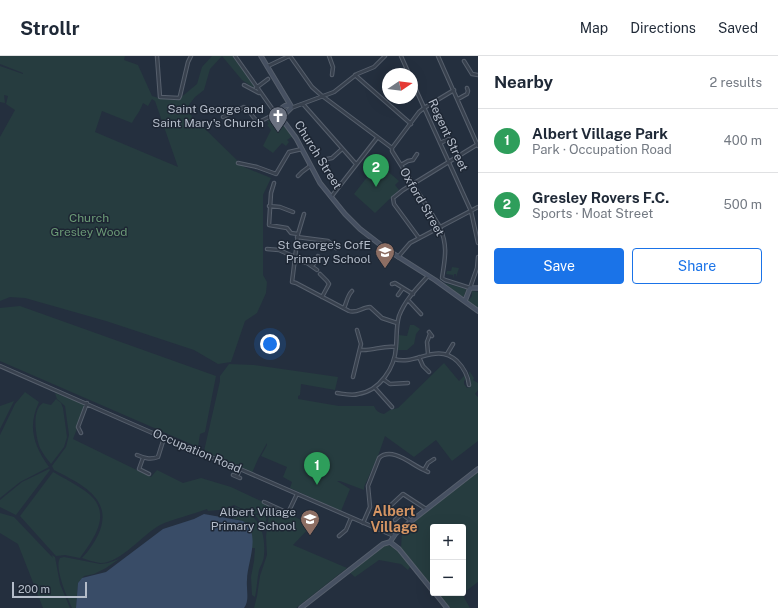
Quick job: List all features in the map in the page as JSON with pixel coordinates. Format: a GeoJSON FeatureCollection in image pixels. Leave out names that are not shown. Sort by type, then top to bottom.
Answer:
{"type":"FeatureCollection","features":[{"type":"Feature","properties":{"kind":"street"},"geometry":{"type":"LineString","coordinates":[[157,56],[160,97],[178,98],[180,96],[188,62],[191,56]]}},
{"type":"Feature","properties":{"kind":"street"},"geometry":{"type":"LineString","coordinates":[[236,56],[260,94],[278,114],[283,116],[285,115],[290,107]]}},
{"type":"Feature","properties":{"kind":"street"},"geometry":{"type":"LineString","coordinates":[[261,56],[290,107]]}},
{"type":"Feature","properties":{"kind":"street"},"geometry":{"type":"LineString","coordinates":[[268,66],[290,56]]}},
{"type":"Feature","properties":{"kind":"street","name":"Oxford Street"},"geometry":{"type":"LineString","coordinates":[[290,56],[312,87],[322,97],[392,148],[392,151],[440,227],[446,251],[442,278],[470,288]]}},
{"type":"Feature","properties":{"kind":"street"},"geometry":{"type":"LineString","coordinates":[[329,56],[333,67],[332,74]]}},
{"type":"Feature","properties":{"kind":"street"},"geometry":{"type":"LineString","coordinates":[[223,117],[244,107],[248,109],[256,121],[259,122],[278,114],[282,108],[302,104],[336,90],[360,72],[371,69],[385,56]]}},
{"type":"Feature","properties":{"kind":"street"},"geometry":{"type":"LineString","coordinates":[[400,56],[406,68]]}},
{"type":"Feature","properties":{"kind":"street"},"geometry":{"type":"LineString","coordinates":[[419,238],[392,200],[397,193],[478,145],[438,56]]}},
{"type":"Feature","properties":{"kind":"street"},"geometry":{"type":"LineString","coordinates":[[464,61],[472,74],[478,75]]}},
{"type":"Feature","properties":{"kind":"street"},"geometry":{"type":"LineString","coordinates":[[355,75],[411,124]]}},
{"type":"Feature","properties":{"kind":"street"},"geometry":{"type":"LineString","coordinates":[[256,88],[268,79]]}},
{"type":"Feature","properties":{"kind":"street"},"geometry":{"type":"LineString","coordinates":[[244,85],[260,94]]}},
{"type":"Feature","properties":{"kind":"street"},"geometry":{"type":"LineString","coordinates":[[458,99],[467,94],[467,88]]}},
{"type":"Feature","properties":{"kind":"street"},"geometry":{"type":"LineString","coordinates":[[392,148],[419,112],[454,90]]}},
{"type":"Feature","properties":{"kind":"street","name":"Regent Street"},"geometry":{"type":"LineString","coordinates":[[418,94],[471,211],[478,234],[478,243]]}},
{"type":"Feature","properties":{"kind":"street"},"geometry":{"type":"LineString","coordinates":[[302,104],[356,164]]}},
{"type":"Feature","properties":{"kind":"street","name":"Church Street"},"geometry":{"type":"LineString","coordinates":[[278,114],[296,138],[320,183],[360,230],[478,311]]}},
{"type":"Feature","properties":{"kind":"street","name":"Church Street"},"geometry":{"type":"LineString","coordinates":[[284,120],[285,115]]}},
{"type":"Feature","properties":{"kind":"street"},"geometry":{"type":"LineString","coordinates":[[331,197],[377,138]]}},
{"type":"Feature","properties":{"kind":"street"},"geometry":{"type":"LineString","coordinates":[[440,143],[449,139],[452,140],[454,146]]}},
{"type":"Feature","properties":{"kind":"street"},"geometry":{"type":"LineString","coordinates":[[238,163],[257,167],[276,174],[289,152],[302,149]]}},
{"type":"Feature","properties":{"kind":"street"},"geometry":{"type":"LineString","coordinates":[[327,159],[332,158],[342,149]]}},
{"type":"Feature","properties":{"kind":"street"},"geometry":{"type":"LineString","coordinates":[[401,165],[413,160],[417,154]]}},
{"type":"Feature","properties":{"kind":"street"},"geometry":{"type":"LineString","coordinates":[[298,176],[310,166]]}},
{"type":"Feature","properties":{"kind":"street"},"geometry":{"type":"LineString","coordinates":[[274,183],[270,193],[269,226],[287,228],[291,233],[298,234]]}},
{"type":"Feature","properties":{"kind":"street"},"geometry":{"type":"LineString","coordinates":[[269,206],[280,207],[293,212]]}},
{"type":"Feature","properties":{"kind":"street"},"geometry":{"type":"LineString","coordinates":[[398,257],[407,245],[478,207]]}},
{"type":"Feature","properties":{"kind":"street"},"geometry":{"type":"LineString","coordinates":[[304,214],[297,238],[292,282],[353,312],[370,307],[382,318],[397,323]]}},
{"type":"Feature","properties":{"kind":"street"},"geometry":{"type":"LineString","coordinates":[[474,223],[478,221]]}},
{"type":"Feature","properties":{"kind":"street"},"geometry":{"type":"LineString","coordinates":[[297,238],[328,241],[336,248]]}},
{"type":"Feature","properties":{"kind":"street"},"geometry":{"type":"LineString","coordinates":[[267,249],[279,250],[295,259],[307,263],[316,270]]}},
{"type":"Feature","properties":{"kind":"street"},"geometry":{"type":"LineString","coordinates":[[312,266],[318,256]]}},
{"type":"Feature","properties":{"kind":"street"},"geometry":{"type":"LineString","coordinates":[[465,301],[477,268],[478,257]]}},
{"type":"Feature","properties":{"kind":"street"},"geometry":{"type":"LineString","coordinates":[[320,274],[329,284],[322,297]]}},
{"type":"Feature","properties":{"kind":"street"},"geometry":{"type":"LineString","coordinates":[[337,393],[341,396],[358,395],[375,388],[383,379],[394,359],[397,323],[400,314],[408,300],[428,276]]}},
{"type":"Feature","properties":{"kind":"street"},"geometry":{"type":"LineString","coordinates":[[392,284],[395,283],[413,294]]}},
{"type":"Feature","properties":{"kind":"street"},"geometry":{"type":"LineString","coordinates":[[398,294],[403,288]]}},
{"type":"Feature","properties":{"kind":"street"},"geometry":{"type":"LineString","coordinates":[[470,288],[478,288]]}},
{"type":"Feature","properties":{"kind":"street"},"geometry":{"type":"LineString","coordinates":[[344,308],[349,294],[352,291]]}},
{"type":"Feature","properties":{"kind":"street"},"geometry":{"type":"LineString","coordinates":[[408,300],[421,314]]}},
{"type":"Feature","properties":{"kind":"street"},"geometry":{"type":"LineString","coordinates":[[353,377],[357,368],[361,344],[357,335],[357,330]]}},
{"type":"Feature","properties":{"kind":"street"},"geometry":{"type":"LineString","coordinates":[[428,354],[427,342],[430,334]]}},
{"type":"Feature","properties":{"kind":"street"},"geometry":{"type":"LineString","coordinates":[[447,354],[453,344]]}},
{"type":"Feature","properties":{"kind":"street"},"geometry":{"type":"LineString","coordinates":[[360,350],[371,350],[386,346],[396,347]]}},
{"type":"Feature","properties":{"kind":"street"},"geometry":{"type":"LineString","coordinates":[[394,359],[408,361],[428,354],[447,354],[463,367],[468,378],[469,385]]}},
{"type":"Feature","properties":{"kind":"street"},"geometry":{"type":"LineString","coordinates":[[419,357],[423,366],[429,372]]}},
{"type":"Feature","properties":{"kind":"street","name":"Occupation Road"},"geometry":{"type":"LineString","coordinates":[[0,366],[394,536]]}},
{"type":"Feature","properties":{"kind":"street"},"geometry":{"type":"LineString","coordinates":[[383,379],[390,384],[408,383]]}},
{"type":"Feature","properties":{"kind":"street"},"geometry":{"type":"LineString","coordinates":[[375,388],[385,403],[392,407]]}},
{"type":"Feature","properties":{"kind":"street"},"geometry":{"type":"LineString","coordinates":[[81,432],[78,427],[87,404]]}},
{"type":"Feature","properties":{"kind":"street"},"geometry":{"type":"LineString","coordinates":[[137,455],[143,458],[152,459],[158,457],[164,438]]}},
{"type":"Feature","properties":{"kind":"street"},"geometry":{"type":"LineString","coordinates":[[363,523],[370,507],[368,486],[379,458],[388,454],[401,457],[428,472]]}},
{"type":"Feature","properties":{"kind":"street"},"geometry":{"type":"LineString","coordinates":[[143,458],[139,469],[149,474]]}},
{"type":"Feature","properties":{"kind":"street"},"geometry":{"type":"LineString","coordinates":[[424,470],[428,463],[434,459]]}},
{"type":"Feature","properties":{"kind":"street"},"geometry":{"type":"LineString","coordinates":[[237,476],[240,469]]}},
{"type":"Feature","properties":{"kind":"street"},"geometry":{"type":"LineString","coordinates":[[301,608],[383,544],[390,542],[394,536],[426,509],[478,469]]}},
{"type":"Feature","properties":{"kind":"street"},"geometry":{"type":"LineString","coordinates":[[233,475],[240,478]]}},
{"type":"Feature","properties":{"kind":"street"},"geometry":{"type":"LineString","coordinates":[[264,502],[290,514],[296,494]]}},
{"type":"Feature","properties":{"kind":"street"},"geometry":{"type":"LineString","coordinates":[[389,507],[403,494],[426,509]]}},
{"type":"Feature","properties":{"kind":"street"},"geometry":{"type":"LineString","coordinates":[[394,520],[402,514],[411,522]]}},
{"type":"Feature","properties":{"kind":"street"},"geometry":{"type":"LineString","coordinates":[[338,536],[346,530],[351,518]]}},
{"type":"Feature","properties":{"kind":"street"},"geometry":{"type":"LineString","coordinates":[[390,542],[399,548],[430,587]]}},
{"type":"Feature","properties":{"kind":"street"},"geometry":{"type":"LineString","coordinates":[[437,596],[447,608]]}},
{"type":"Feature","properties":{"kind":"green space","name":"Church Gresley Wood"},"geometry":{"type":"Polygon","coordinates":[[[0,56],[125,56],[124,60],[138,65],[152,96],[159,98],[179,99],[197,84],[202,67],[212,56],[222,56],[210,69],[204,90],[195,97],[188,106],[188,111],[192,116],[191,123],[203,127],[244,167],[271,178],[263,195],[263,275],[267,282],[266,293],[257,313],[245,321],[231,362],[218,364],[194,350],[106,321],[25,298],[10,297],[0,301],[0,137],[15,110],[6,104],[8,96],[4,95],[5,103],[0,102],[0,66],[23,73],[0,64],[0,56]],[[152,99],[148,106],[143,103],[132,123],[102,111],[95,132],[178,167],[155,101],[152,99]]]}},
{"type":"Feature","properties":{"kind":"green space"},"geometry":{"type":"Polygon","coordinates":[[[222,56],[234,56],[257,90],[242,80],[222,56]]]}},
{"type":"Feature","properties":{"kind":"green space"},"geometry":{"type":"Polygon","coordinates":[[[277,117],[280,118],[293,136],[287,140],[289,142],[286,146],[282,143],[273,153],[263,146],[271,130],[267,125],[269,124],[267,121],[277,117]]]}},
{"type":"Feature","properties":{"kind":"green space"},"geometry":{"type":"Polygon","coordinates":[[[378,163],[399,181],[395,185],[399,190],[375,213],[354,194],[378,163]]]}},
{"type":"Feature","properties":{"kind":"green space"},"geometry":{"type":"Polygon","coordinates":[[[452,267],[459,268],[456,277],[456,274],[454,274],[453,279],[453,275],[446,274],[447,271],[451,271],[452,267]]]}},
{"type":"Feature","properties":{"kind":"green space"},"geometry":{"type":"Polygon","coordinates":[[[444,283],[466,289],[464,296],[461,296],[444,283]]]}},
{"type":"Feature","properties":{"kind":"green space"},"geometry":{"type":"Polygon","coordinates":[[[472,291],[478,292],[478,308],[468,301],[472,296],[472,291]]]}},
{"type":"Feature","properties":{"kind":"green space"},"geometry":{"type":"Polygon","coordinates":[[[20,306],[216,376],[205,432],[200,434],[198,447],[0,361],[0,308],[20,306]]]}},
{"type":"Feature","properties":{"kind":"green space"},"geometry":{"type":"Polygon","coordinates":[[[410,325],[414,325],[420,329],[416,334],[414,344],[407,350],[398,350],[399,335],[407,336],[410,325]]]}},
{"type":"Feature","properties":{"kind":"green space"},"geometry":{"type":"Polygon","coordinates":[[[444,363],[459,381],[465,375],[466,379],[464,384],[467,388],[471,387],[469,372],[474,378],[473,380],[478,383],[478,390],[475,394],[478,397],[478,441],[452,461],[436,440],[414,457],[385,436],[364,490],[337,481],[350,489],[341,511],[290,488],[292,482],[283,477],[287,467],[261,456],[267,443],[252,473],[204,451],[220,376],[229,364],[254,365],[338,377],[335,390],[301,384],[298,399],[339,406],[374,406],[378,412],[384,414],[390,410],[398,408],[444,363]]]}},
{"type":"Feature","properties":{"kind":"green space"},"geometry":{"type":"Polygon","coordinates":[[[25,392],[39,402],[33,420],[34,436],[39,452],[49,467],[20,482],[0,498],[0,435],[15,404],[25,392]]]}},
{"type":"Feature","properties":{"kind":"green space"},"geometry":{"type":"Polygon","coordinates":[[[55,393],[86,405],[73,439],[151,477],[157,470],[183,483],[201,478],[231,487],[312,525],[293,545],[347,568],[296,608],[254,608],[260,576],[267,555],[266,536],[269,514],[267,512],[253,514],[234,505],[219,510],[208,511],[207,509],[160,525],[123,554],[108,562],[93,562],[82,558],[98,535],[102,522],[102,512],[99,502],[92,494],[75,481],[54,470],[52,466],[66,447],[69,435],[65,406],[57,399],[55,393]]]}},
{"type":"Feature","properties":{"kind":"green space"},"geometry":{"type":"Polygon","coordinates":[[[56,399],[61,403],[63,408],[67,437],[64,447],[51,464],[42,452],[38,443],[36,418],[39,407],[43,403],[51,405],[56,399]]]}},
{"type":"Feature","properties":{"kind":"green space"},"geometry":{"type":"Polygon","coordinates":[[[14,401],[0,429],[0,406],[14,401]]]}},
{"type":"Feature","properties":{"kind":"green space"},"geometry":{"type":"Polygon","coordinates":[[[49,469],[50,470],[16,515],[0,507],[0,500],[22,482],[49,469]]]}},
{"type":"Feature","properties":{"kind":"green space"},"geometry":{"type":"Polygon","coordinates":[[[53,472],[75,484],[90,495],[98,507],[100,522],[93,538],[80,558],[65,555],[56,556],[20,516],[53,472]]]}},
{"type":"Feature","properties":{"kind":"green space"},"geometry":{"type":"Polygon","coordinates":[[[478,472],[478,582],[466,591],[466,524],[430,524],[430,583],[401,548],[402,531],[478,472]]]}},
{"type":"Feature","properties":{"kind":"green space"},"geometry":{"type":"Polygon","coordinates":[[[234,507],[255,518],[264,538],[264,557],[259,570],[255,597],[252,595],[251,577],[255,548],[252,548],[250,528],[245,522],[233,519],[233,516],[223,512],[223,510],[234,507]]]}},
{"type":"Feature","properties":{"kind":"green space"},"geometry":{"type":"Polygon","coordinates":[[[0,513],[14,517],[53,558],[52,555],[55,557],[60,584],[70,608],[43,608],[18,544],[0,533],[0,513]]]}},
{"type":"Feature","properties":{"kind":"green space"},"geometry":{"type":"Polygon","coordinates":[[[255,515],[267,515],[264,531],[255,515]]]}},
{"type":"Feature","properties":{"kind":"green space"},"geometry":{"type":"Polygon","coordinates":[[[386,545],[394,548],[400,553],[410,567],[408,570],[401,564],[379,560],[355,577],[349,572],[383,547],[386,545]]]}},
{"type":"Feature","properties":{"kind":"green space"},"geometry":{"type":"Polygon","coordinates":[[[64,557],[100,564],[119,559],[94,574],[84,576],[78,583],[76,608],[72,608],[60,575],[60,558],[64,557]]]}},
{"type":"Feature","properties":{"kind":"green space"},"geometry":{"type":"Polygon","coordinates":[[[440,596],[463,596],[470,608],[450,608],[440,596]]]}},
{"type":"Feature","properties":{"kind":"water"},"geometry":{"type":"Polygon","coordinates":[[[204,514],[243,521],[252,533],[253,541],[247,580],[247,602],[244,608],[76,608],[78,583],[82,578],[106,572],[163,529],[194,519],[204,514]]]}},
{"type":"Feature","properties":{"kind":"place","name":"Saint George and Saint Mary's Church"},"geometry":{"type":"Point","coordinates":[278,133]}},
{"type":"Feature","properties":{"kind":"place","name":"Gresley Rovers F.C."},"geometry":{"type":"Point","coordinates":[376,187]}},
{"type":"Feature","properties":{"kind":"place","name":"St George's CofE Primary School"},"geometry":{"type":"Point","coordinates":[385,269]}},
{"type":"Feature","properties":{"kind":"place","name":"Albert Village Park"},"geometry":{"type":"Point","coordinates":[317,485]}},
{"type":"Feature","properties":{"kind":"place","name":"Albert Village Primary School"},"geometry":{"type":"Point","coordinates":[310,536]}},
{"type":"Feature","properties":{"kind":"district","name":"Albert Village"},"geometry":{"type":"Point","coordinates":[394,520]}}]}
